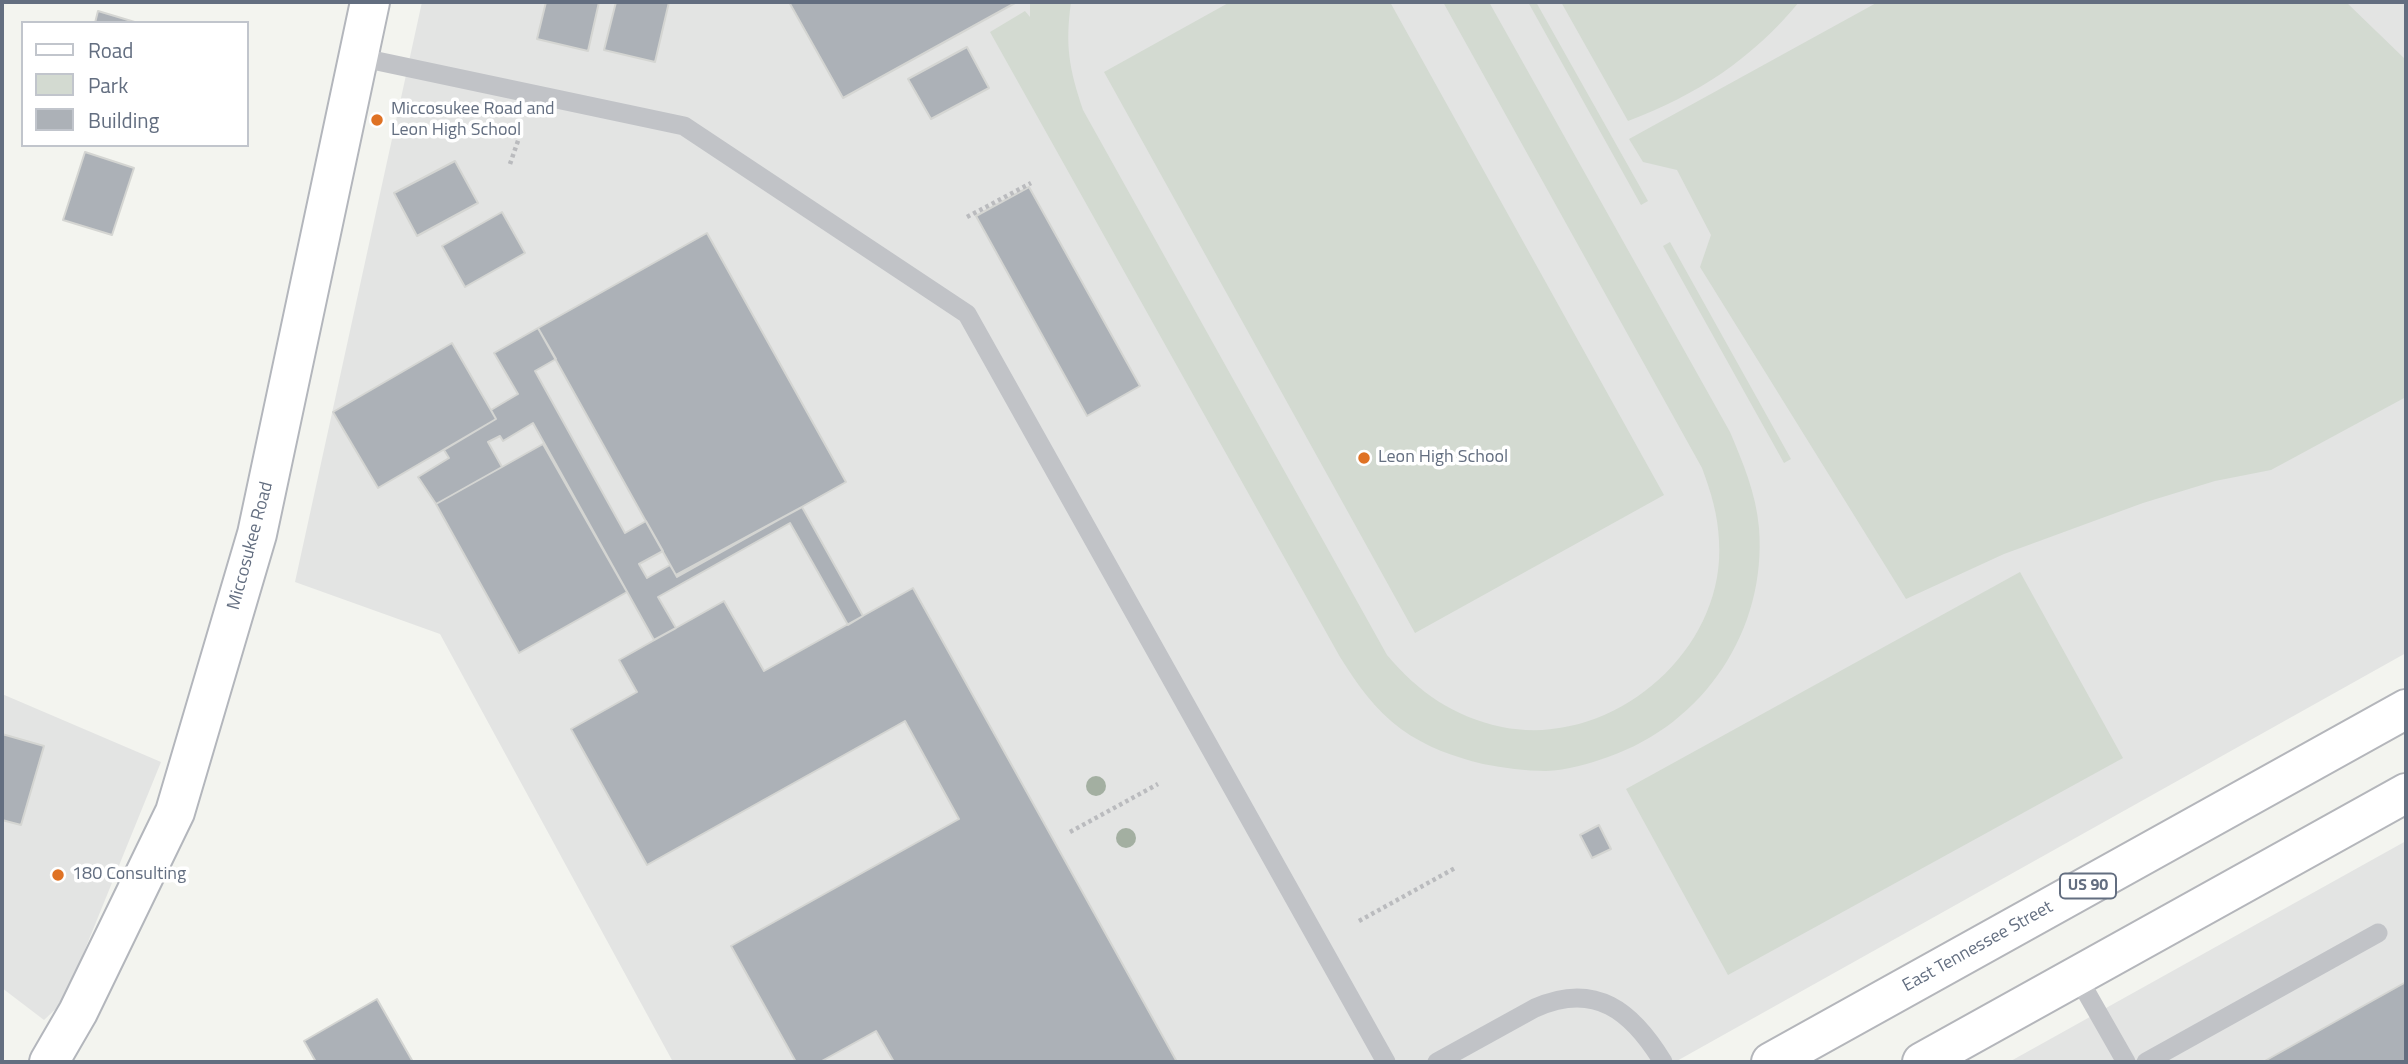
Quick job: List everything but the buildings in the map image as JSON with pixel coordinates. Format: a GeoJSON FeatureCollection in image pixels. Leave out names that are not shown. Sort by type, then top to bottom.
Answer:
{"type":"FeatureCollection","features":[{"type":"Feature","properties":{"kind":"main road","name":"Miccosukee Road"},"geometry":{"type":"LineString","coordinates":[[49,1062],[78,1012],[175,812],[257,534],[370,2]]}},
{"type":"Feature","properties":{"kind":"main road","name":"East Tennessee Street"},"geometry":{"type":"LineString","coordinates":[[1770,1062],[2406,709]]}},
{"type":"Feature","properties":{"kind":"main road"},"geometry":{"type":"LineString","coordinates":[[1922,1062],[2406,793]]}},
{"type":"Feature","properties":{"kind":"lane"},"geometry":{"type":"LineString","coordinates":[[358,57],[684,126],[967,314],[1386,1062]]}},
{"type":"Feature","properties":{"kind":"lane"},"geometry":{"type":"LineString","coordinates":[[2146,1062],[2378,933]]}},
{"type":"Feature","properties":{"kind":"lane"},"geometry":{"type":"LineString","coordinates":[[2077,976],[2126,1062]]}},
{"type":"Feature","properties":{"kind":"lane"},"geometry":{"type":"LineString","coordinates":[[1437,1062],[1535,1008],[1550,1001],[1575,997],[1602,1001],[1626,1015],[1663,1062]]}},
{"type":"Feature","properties":{"kind":"path"},"geometry":{"type":"LineString","coordinates":[[510,164],[520,135]]}},
{"type":"Feature","properties":{"kind":"path"},"geometry":{"type":"LineString","coordinates":[[967,217],[1031,183]]}},
{"type":"Feature","properties":{"kind":"path"},"geometry":{"type":"LineString","coordinates":[[1070,832],[1158,784]]}},
{"type":"Feature","properties":{"kind":"path"},"geometry":{"type":"LineString","coordinates":[[1359,921],[1457,867]]}},
{"type":"Feature","properties":{"kind":"shaded area","name":"Leon High School"},"geometry":{"type":"Polygon","coordinates":[[[422,2],[2406,2],[2406,653],[1675,1062],[673,1062],[440,634],[295,582],[422,2]]]}},
{"type":"Feature","properties":{"kind":"shaded area","name":"180 Consulting"},"geometry":{"type":"Polygon","coordinates":[[[2,694],[161,762],[64,1001],[44,1020],[2,988],[2,694]]]}},
{"type":"Feature","properties":{"kind":"shaded area"},"geometry":{"type":"Polygon","coordinates":[[[2406,841],[2406,1062],[2009,1062],[2406,841]]]}},
{"type":"Feature","properties":{"kind":"green space"},"geometry":{"type":"Polygon","coordinates":[[[1030,2],[1071,2],[1068,32],[1070,57],[1083,110],[1387,655],[1424,691],[1453,710],[1502,727],[1543,730],[1583,723],[1620,707],[1654,684],[1682,654],[1703,620],[1716,582],[1719,541],[1713,504],[1702,468],[1443,2],[1489,2],[1730,432],[1752,490],[1759,528],[1759,566],[1752,602],[1740,637],[1722,668],[1700,697],[1673,722],[1642,742],[1593,762],[1546,771],[1491,765],[1451,755],[1401,729],[1383,714],[1360,687],[1340,657],[990,32],[1025,11],[1030,17],[1030,2]]]}},
{"type":"Feature","properties":{"kind":"green space"},"geometry":{"type":"Polygon","coordinates":[[[1230,2],[1390,2],[1664,495],[1415,633],[1104,72],[1230,2]]]}},
{"type":"Feature","properties":{"kind":"green space"},"geometry":{"type":"Polygon","coordinates":[[[1528,2],[1536,2],[1648,201],[1641,205],[1528,2]]]}},
{"type":"Feature","properties":{"kind":"green space"},"geometry":{"type":"Polygon","coordinates":[[[1561,2],[1799,2],[1762,41],[1722,73],[1677,99],[1628,121],[1561,2]]]}},
{"type":"Feature","properties":{"kind":"green space"},"geometry":{"type":"Polygon","coordinates":[[[1878,2],[2346,2],[2406,60],[2406,397],[2271,470],[2215,481],[2143,503],[2004,554],[1906,599],[1700,267],[1711,235],[1677,170],[1643,162],[1629,139],[1878,2]]]}},
{"type":"Feature","properties":{"kind":"green space"},"geometry":{"type":"Polygon","coordinates":[[[1670,242],[1791,459],[1784,463],[1663,246],[1670,242]]]}},
{"type":"Feature","properties":{"kind":"green space"},"geometry":{"type":"Polygon","coordinates":[[[2020,572],[2123,758],[1728,975],[1626,789],[2020,572]]]}},
{"type":"Feature","properties":{"kind":"place","name":"Miccosukee Road and Leon High School"},"geometry":{"type":"Point","coordinates":[377,120]}},
{"type":"Feature","properties":{"kind":"place","name":"Leon High School"},"geometry":{"type":"Point","coordinates":[1364,458]}},
{"type":"Feature","properties":{"kind":"place","name":"180 Consulting"},"geometry":{"type":"Point","coordinates":[58,875]}}]}
